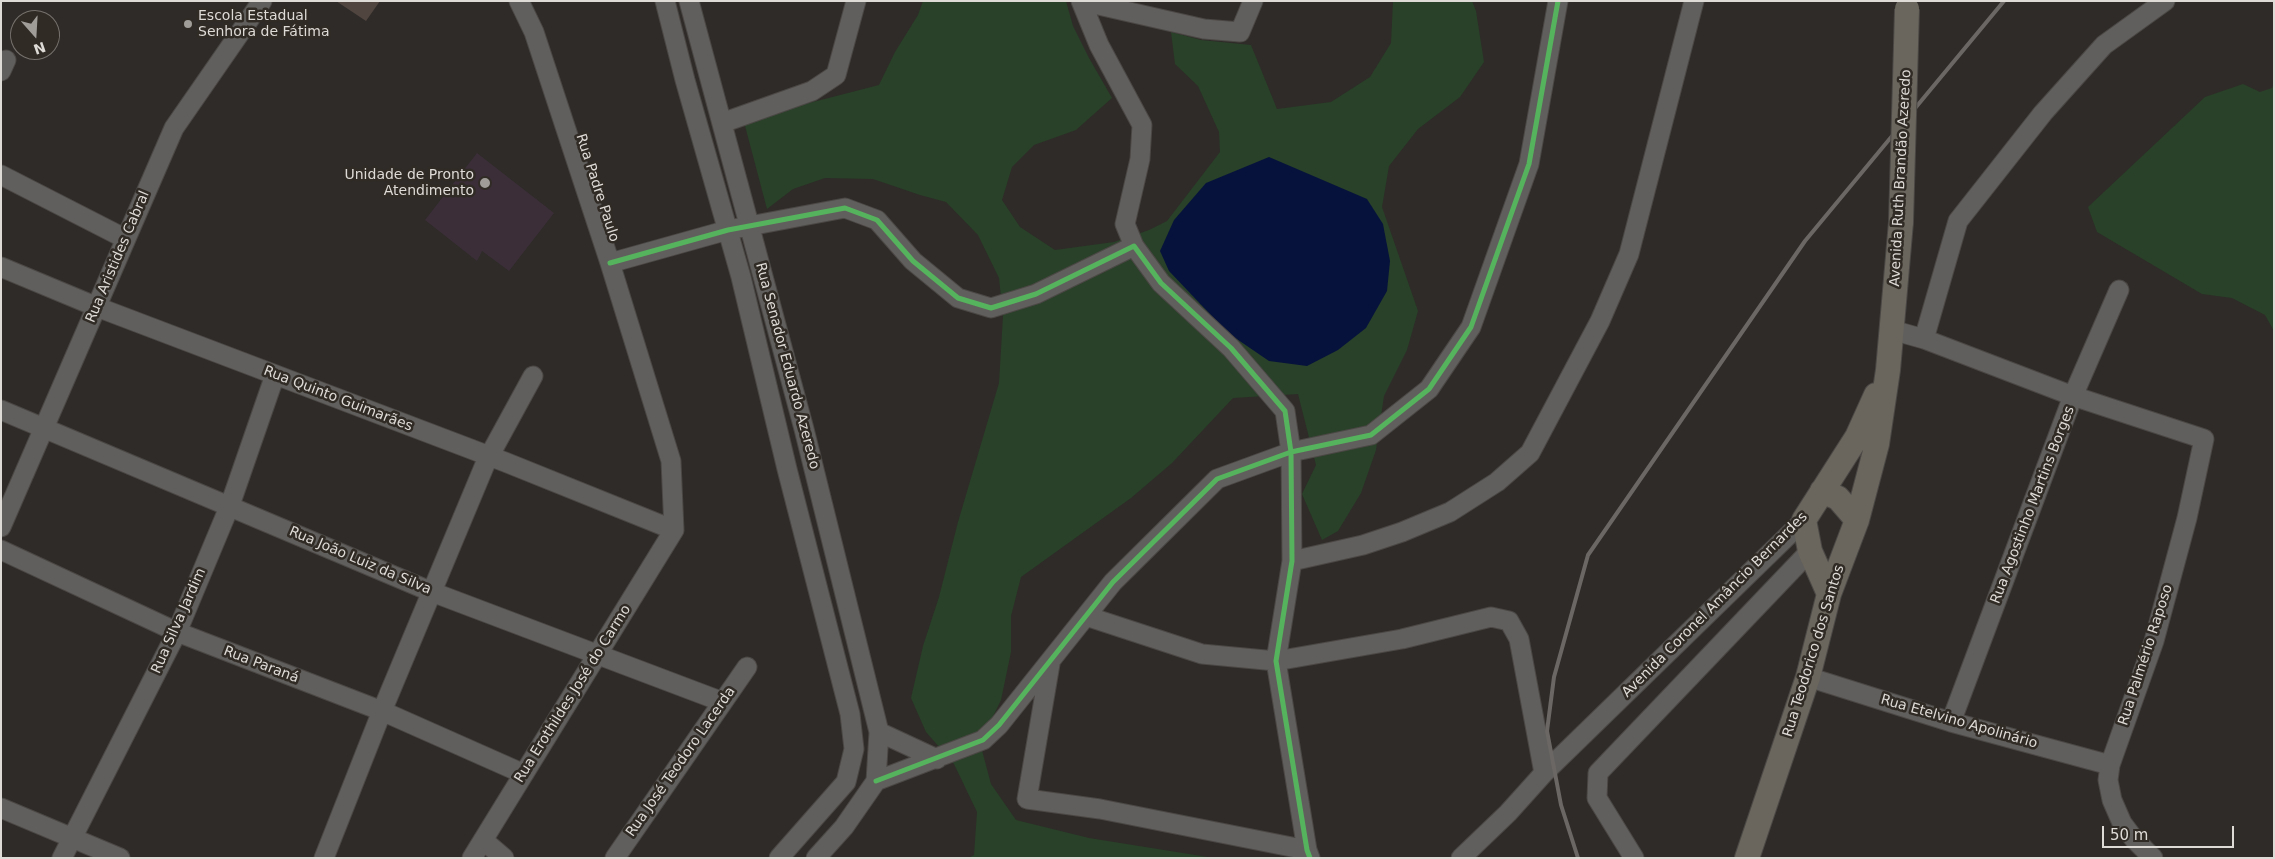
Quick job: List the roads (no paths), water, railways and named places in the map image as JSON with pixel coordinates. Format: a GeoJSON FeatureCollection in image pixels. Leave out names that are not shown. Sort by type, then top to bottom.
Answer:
{"type":"FeatureCollection","features":[{"type":"Feature","properties":{"kind":"main road","name":"Avenida Ruth Brandão Azeredo"},"geometry":{"type":"LineString","coordinates":[[1877,444],[1888,370],[1901,222],[1907,5]]}},
{"type":"Feature","properties":{"kind":"main road","name":"Avenida Coronel Amâncio Bernardes"},"geometry":{"type":"LineString","coordinates":[[1804,520],[1857,437],[1888,370]]}},
{"type":"Feature","properties":{"kind":"main road","name":"Rua Teodorico dos Santos"},"geometry":{"type":"LineString","coordinates":[[1747,858],[1808,677],[1829,594],[1857,520],[1877,444]]}},
{"type":"Feature","properties":{"kind":"main road"},"geometry":{"type":"LineString","coordinates":[[1822,491],[1838,498],[1857,520]]}},
{"type":"Feature","properties":{"kind":"main road"},"geometry":{"type":"LineString","coordinates":[[1804,520],[1810,551],[1829,594]]}},
{"type":"Feature","properties":{"kind":"street","name":"Rua Aristides Cabral"},"geometry":{"type":"LineString","coordinates":[[1,528],[174,128],[262,1]]}},
{"type":"Feature","properties":{"kind":"street","name":"Rua Padre Paulo"},"geometry":{"type":"LineString","coordinates":[[519,1],[534,32],[610,263],[671,461],[674,530]]}},
{"type":"Feature","properties":{"kind":"street","name":"Rua Senador Eduardo Azeredo"},"geometry":{"type":"LineString","coordinates":[[665,1],[728,230],[850,714],[854,749],[846,782],[779,858]]}},
{"type":"Feature","properties":{"kind":"street","name":"Rua Senador Eduardo Azeredo"},"geometry":{"type":"LineString","coordinates":[[690,1],[804,429],[879,732],[876,782]]}},
{"type":"Feature","properties":{"kind":"street"},"geometry":{"type":"LineString","coordinates":[[722,123],[812,91],[836,75],[856,1]]}},
{"type":"Feature","properties":{"kind":"street"},"geometry":{"type":"LineString","coordinates":[[1081,1],[1204,29],[1240,32],[1253,1]]}},
{"type":"Feature","properties":{"kind":"street"},"geometry":{"type":"LineString","coordinates":[[1050,661],[1027,798],[1100,809],[1309,854],[1276,661],[1292,561],[1291,452],[1285,411],[1231,348],[1161,283],[1134,246],[1126,224],[1140,159],[1142,125],[1099,45],[1081,1]]}},
{"type":"Feature","properties":{"kind":"street"},"geometry":{"type":"LineString","coordinates":[[816,858],[844,827],[876,782],[983,740],[998,725],[1113,582],[1216,480],[1291,452],[1372,436],[1429,389],[1472,327],[1528,164],[1558,1]]}},
{"type":"Feature","properties":{"kind":"street"},"geometry":{"type":"LineString","coordinates":[[1292,561],[1363,545],[1402,532],[1450,512],[1497,482],[1530,453],[1600,321],[1629,254],[1694,1]]}},
{"type":"Feature","properties":{"kind":"street"},"geometry":{"type":"LineString","coordinates":[[1924,339],[1958,220],[2042,113],[2104,46],[2165,1]]}},
{"type":"Feature","properties":{"kind":"street"},"geometry":{"type":"LineString","coordinates":[[1,175],[126,238]]}},
{"type":"Feature","properties":{"kind":"street"},"geometry":{"type":"LineString","coordinates":[[610,263],[728,230],[845,208],[877,220],[913,261],[958,298],[991,308],[1036,294],[1134,246]]}},
{"type":"Feature","properties":{"kind":"street","name":"Rua Quinto Guimarães"},"geometry":{"type":"LineString","coordinates":[[1,268],[97,307],[488,456],[674,530]]}},
{"type":"Feature","properties":{"kind":"street","name":"Rua Agostinho Martins Borges"},"geometry":{"type":"LineString","coordinates":[[1951,722],[2073,396],[2119,290]]}},
{"type":"Feature","properties":{"kind":"street"},"geometry":{"type":"LineString","coordinates":[[1892,330],[1924,339],[2073,396]]}},
{"type":"Feature","properties":{"kind":"street","name":"Rua Silva Jardim"},"geometry":{"type":"LineString","coordinates":[[62,858],[177,632],[230,505],[275,375]]}},
{"type":"Feature","properties":{"kind":"street"},"geometry":{"type":"LineString","coordinates":[[324,858],[382,711],[488,456],[533,376]]}},
{"type":"Feature","properties":{"kind":"street","name":"Rua Palmério Raposo"},"geometry":{"type":"LineString","coordinates":[[2073,396],[2204,439],[2187,518],[2154,641],[2110,765],[2108,780],[2112,800],[2122,823],[2134,839],[2153,858]]}},
{"type":"Feature","properties":{"kind":"street","name":"Rua João Luiz da Silva"},"geometry":{"type":"LineString","coordinates":[[1,410],[230,505],[432,592],[723,702]]}},
{"type":"Feature","properties":{"kind":"street","name":"Avenida Coronel Amâncio Bernardes"},"geometry":{"type":"LineString","coordinates":[[1461,858],[1508,813],[1544,773],[1804,520]]}},
{"type":"Feature","properties":{"kind":"street","name":"Rua Erothildes José do Carmo"},"geometry":{"type":"LineString","coordinates":[[472,858],[674,530]]}},
{"type":"Feature","properties":{"kind":"street","name":"Rua Paraná"},"geometry":{"type":"LineString","coordinates":[[1,550],[177,632],[382,711],[524,774]]}},
{"type":"Feature","properties":{"kind":"street"},"geometry":{"type":"LineString","coordinates":[[1634,858],[1597,798],[1598,773],[1810,551]]}},
{"type":"Feature","properties":{"kind":"street"},"geometry":{"type":"LineString","coordinates":[[1086,616],[1202,654],[1276,661],[1402,639],[1491,617],[1509,622],[1519,639],[1544,773]]}},
{"type":"Feature","properties":{"kind":"street","name":"Rua José Teodoro Lacerda"},"geometry":{"type":"LineString","coordinates":[[615,858],[747,667]]}},
{"type":"Feature","properties":{"kind":"street","name":"Rua Etelvino Apolinário"},"geometry":{"type":"LineString","coordinates":[[1808,677],[1951,722],[2110,765]]}},
{"type":"Feature","properties":{"kind":"street"},"geometry":{"type":"LineString","coordinates":[[879,732],[937,759]]}},
{"type":"Feature","properties":{"kind":"street"},"geometry":{"type":"LineString","coordinates":[[1,808],[120,858]]}},
{"type":"Feature","properties":{"kind":"street","name":"Avenida Coronel Amâncio Bernardes"},"geometry":{"type":"LineString","coordinates":[[1480,858],[1508,813]]}},
{"type":"Feature","properties":{"kind":"street"},"geometry":{"type":"LineString","coordinates":[[484,840],[504,858]]}},
{"type":"Feature","properties":{"kind":"railway"},"geometry":{"type":"LineString","coordinates":[[1578,858],[1561,805],[1547,731],[1554,677],[1588,555],[1805,241],[2004,1]]}},
{"type":"Feature","properties":{"kind":"place","name":"Escola Estadual Senhora de Fátima"},"geometry":{"type":"Point","coordinates":[188,24]}},
{"type":"Feature","properties":{"kind":"place","name":"Unidade de Pronto Atendimento"},"geometry":{"type":"Point","coordinates":[485,183]}}]}
